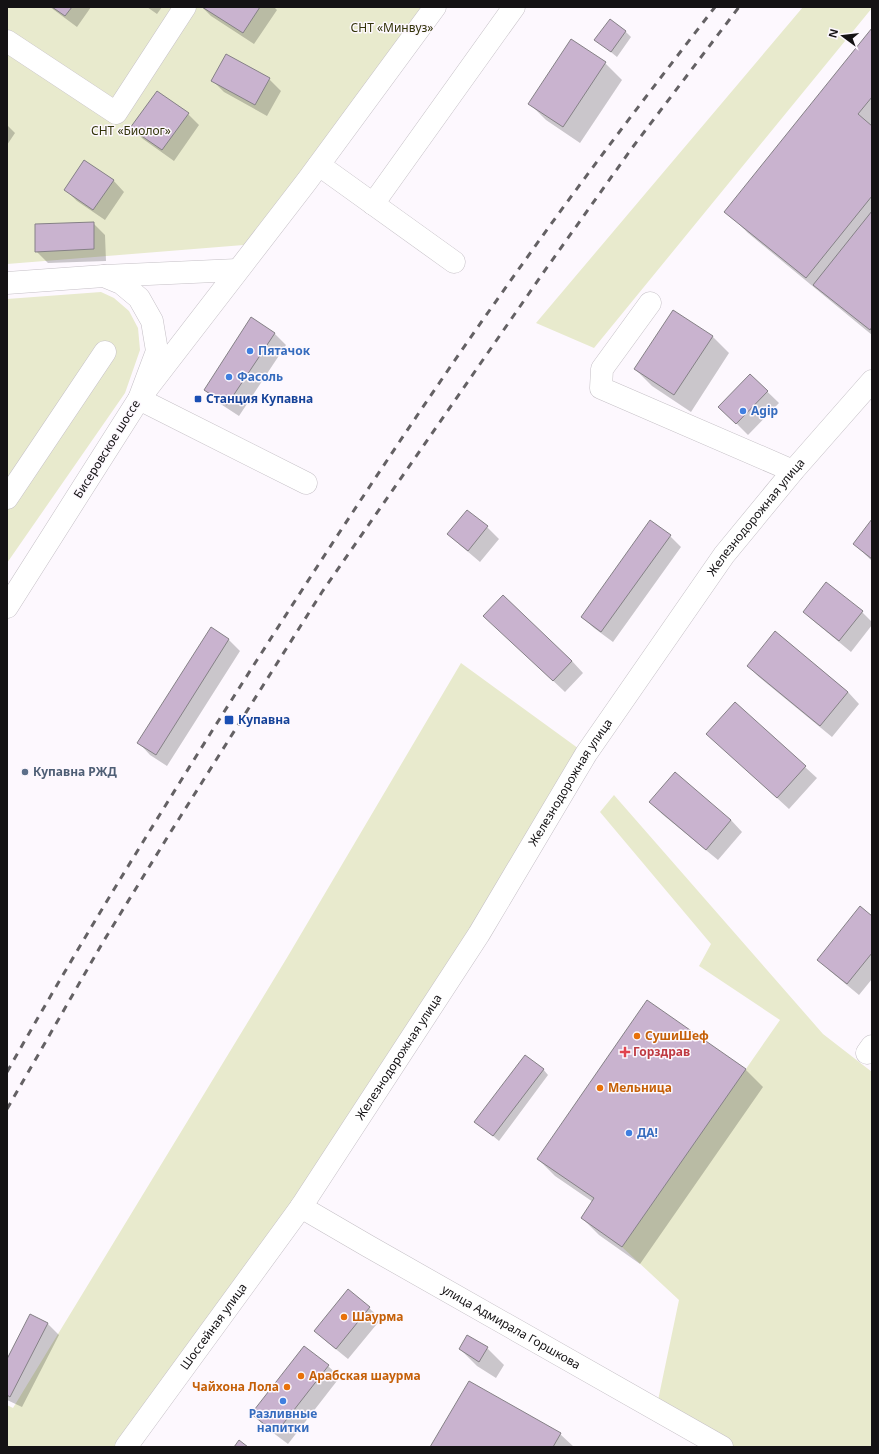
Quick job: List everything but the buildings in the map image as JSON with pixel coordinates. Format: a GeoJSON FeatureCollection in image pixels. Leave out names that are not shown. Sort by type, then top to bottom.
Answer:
{"type":"FeatureCollection","features":[{"type":"Feature","properties":{"kind":"main road"},"geometry":{"type":"LineString","coordinates":[[7,41],[116,113],[185,7]]}},
{"type":"Feature","properties":{"kind":"main road"},"geometry":{"type":"LineString","coordinates":[[306,483],[139,399],[319,165],[435,7]]}},
{"type":"Feature","properties":{"kind":"main road"},"geometry":{"type":"LineString","coordinates":[[373,204],[514,7]]}},
{"type":"Feature","properties":{"kind":"main road"},"geometry":{"type":"LineString","coordinates":[[319,165],[454,262]]}},
{"type":"Feature","properties":{"kind":"main road"},"geometry":{"type":"LineString","coordinates":[[104,276],[237,270]]}},
{"type":"Feature","properties":{"kind":"main road","name":"Бисеровское шоссе"},"geometry":{"type":"LineString","coordinates":[[7,283],[104,276],[121,283],[139,298],[152,321],[157,352],[139,399],[7,607]]}},
{"type":"Feature","properties":{"kind":"main road"},"geometry":{"type":"LineString","coordinates":[[650,303],[602,369],[601,388],[793,471]]}},
{"type":"Feature","properties":{"kind":"main road"},"geometry":{"type":"LineString","coordinates":[[7,498],[105,352]]}},
{"type":"Feature","properties":{"kind":"main road","name":"Железнодорожная улица"},"geometry":{"type":"LineString","coordinates":[[301,1207],[479,934],[586,754],[724,555],[793,471],[868,390]]}},
{"type":"Feature","properties":{"kind":"main road","name":"улица Адмирала Горшкова"},"geometry":{"type":"LineString","coordinates":[[301,1207],[690,1440],[722,1447]]}},
{"type":"Feature","properties":{"kind":"main road","name":"Шоссейная улица"},"geometry":{"type":"LineString","coordinates":[[126,1447],[301,1207]]}},
{"type":"Feature","properties":{"kind":"green space","name":"СНТ «Биолог»"},"geometry":{"type":"Polygon","coordinates":[[[7,7],[435,7],[257,244],[7,264],[7,7]]]}},
{"type":"Feature","properties":{"kind":"green space"},"geometry":{"type":"Polygon","coordinates":[[[803,7],[872,8],[594,348],[536,323],[803,7]]]}},
{"type":"Feature","properties":{"kind":"green space"},"geometry":{"type":"Polygon","coordinates":[[[101,292],[114,298],[129,311],[138,328],[140,350],[125,393],[7,563],[7,299],[101,292]]]}},
{"type":"Feature","properties":{"kind":"green space"},"geometry":{"type":"Polygon","coordinates":[[[461,663],[586,754],[479,934],[126,1447],[7,1447],[7,1405],[13,1408],[288,956],[461,663]]]}},
{"type":"Feature","properties":{"kind":"green space"},"geometry":{"type":"Polygon","coordinates":[[[614,795],[823,1034],[872,1072],[872,1447],[723,1447],[656,1410],[679,1300],[622,1247],[780,1020],[699,966],[711,944],[600,812],[614,795]]]}},
{"type":"Feature","properties":{"kind":"railway"},"geometry":{"type":"LineString","coordinates":[[7,1072],[67,968],[161,813],[257,660],[389,458],[491,308],[549,227],[619,132],[715,7]]}},
{"type":"Feature","properties":{"kind":"railway"},"geometry":{"type":"LineString","coordinates":[[7,1109],[103,942],[322,592],[548,266],[632,148],[739,7]]}},
{"type":"Feature","properties":{"kind":"place","name":"Пятачок"},"geometry":{"type":"Point","coordinates":[250,351]}},
{"type":"Feature","properties":{"kind":"place","name":"Фасоль"},"geometry":{"type":"Point","coordinates":[229,377]}},
{"type":"Feature","properties":{"kind":"place","name":"Станция Купавна"},"geometry":{"type":"Point","coordinates":[198,399]}},
{"type":"Feature","properties":{"kind":"place","name":"Agip"},"geometry":{"type":"Point","coordinates":[743,411]}},
{"type":"Feature","properties":{"kind":"place","name":"Купавна"},"geometry":{"type":"Point","coordinates":[229,720]}},
{"type":"Feature","properties":{"kind":"place","name":"Купавна РЖД"},"geometry":{"type":"Point","coordinates":[25,772]}},
{"type":"Feature","properties":{"kind":"place","name":"СушиШеф"},"geometry":{"type":"Point","coordinates":[637,1036]}},
{"type":"Feature","properties":{"kind":"place","name":"Горздрав"},"geometry":{"type":"Point","coordinates":[625,1052]}},
{"type":"Feature","properties":{"kind":"place","name":"Мельница"},"geometry":{"type":"Point","coordinates":[600,1088]}},
{"type":"Feature","properties":{"kind":"place","name":"ДА!"},"geometry":{"type":"Point","coordinates":[629,1133]}},
{"type":"Feature","properties":{"kind":"place","name":"Шаурма"},"geometry":{"type":"Point","coordinates":[344,1317]}},
{"type":"Feature","properties":{"kind":"place","name":"Арабская шаурма"},"geometry":{"type":"Point","coordinates":[301,1376]}},
{"type":"Feature","properties":{"kind":"place","name":"Чайхона Лола"},"geometry":{"type":"Point","coordinates":[287,1387]}},
{"type":"Feature","properties":{"kind":"place","name":"Разливные напитки"},"geometry":{"type":"Point","coordinates":[283,1401]}},
{"type":"Feature","properties":{"kind":"park label","name":"СНТ «Минвуз»"},"geometry":{"type":"Point","coordinates":[392,28]}}]}
